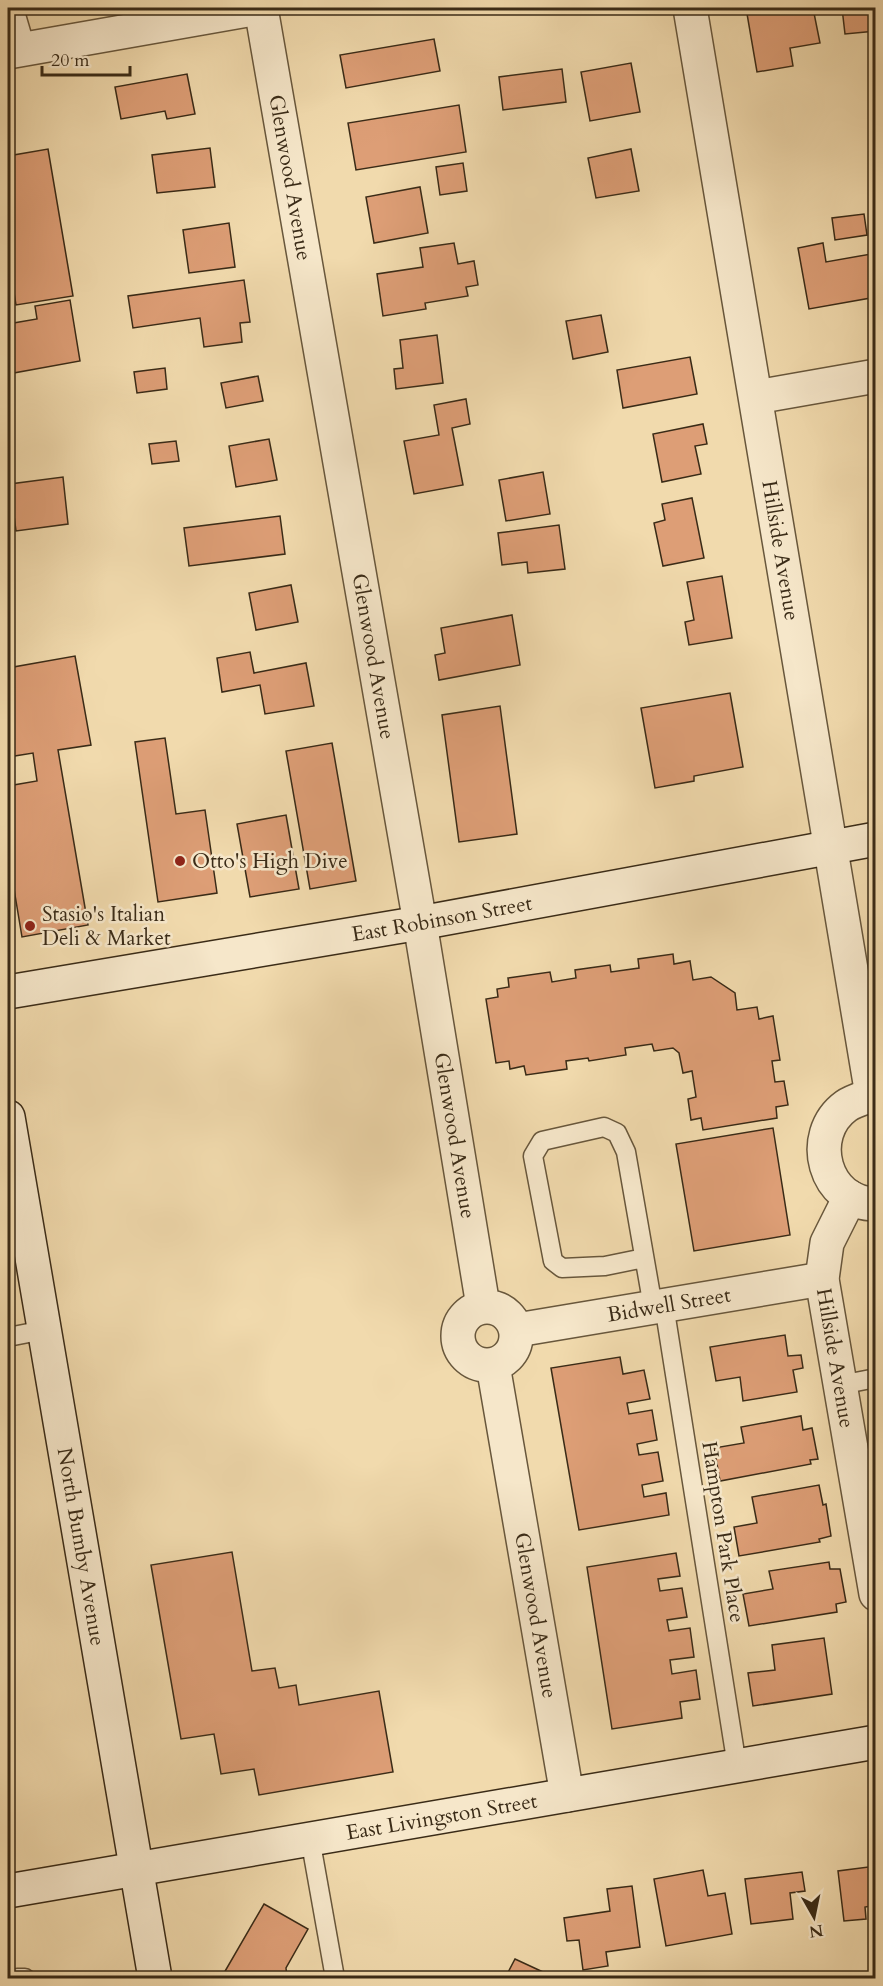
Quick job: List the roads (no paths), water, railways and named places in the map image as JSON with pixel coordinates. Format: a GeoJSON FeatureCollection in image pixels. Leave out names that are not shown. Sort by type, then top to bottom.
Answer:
{"type":"FeatureCollection","features":[{"type":"Feature","properties":{"kind":"street"},"geometry":{"type":"LineString","coordinates":[[16,50],[260,8]]}},
{"type":"Feature","properties":{"kind":"street","name":"Glenwood Avenue"},"geometry":{"type":"LineString","coordinates":[[260,8],[420,923],[483,1306]]}},
{"type":"Feature","properties":{"kind":"street","name":"Hillside Avenue"},"geometry":{"type":"LineString","coordinates":[[690,8],[874,1096]]}},
{"type":"Feature","properties":{"kind":"street"},"geometry":{"type":"LineString","coordinates":[[756,397],[876,376]]}},
{"type":"Feature","properties":{"kind":"street","name":"East Robinson Street"},"geometry":{"type":"LineString","coordinates":[[8,992],[420,923],[876,839]]}},
{"type":"Feature","properties":{"kind":"street"},"geometry":{"type":"LineString","coordinates":[[863,1201],[836,1187],[827,1171],[824,1140],[831,1121],[846,1105],[874,1096]]}},
{"type":"Feature","properties":{"kind":"street","name":"North Bumby Avenue"},"geometry":{"type":"LineString","coordinates":[[8,1117],[155,1978]]}},
{"type":"Feature","properties":{"kind":"street","name":"Hillside Avenue"},"geometry":{"type":"LineString","coordinates":[[863,1201],[827,1243],[822,1280],[876,1594]]}},
{"type":"Feature","properties":{"kind":"street","name":"Bidwell Street"},"geometry":{"type":"LineString","coordinates":[[517,1330],[822,1280]]}},
{"type":"Feature","properties":{"kind":"street"},"geometry":{"type":"LineString","coordinates":[[483,1306],[498,1307],[510,1316],[517,1330],[516,1344],[508,1358],[493,1365],[477,1364],[464,1355],[457,1340],[459,1323],[468,1312],[483,1306]]}},
{"type":"Feature","properties":{"kind":"street","name":"Glenwood Avenue"},"geometry":{"type":"LineString","coordinates":[[493,1365],[567,1795]]}},
{"type":"Feature","properties":{"kind":"street","name":"East Livingston Street"},"geometry":{"type":"LineString","coordinates":[[8,1891],[876,1742]]}},
{"type":"Feature","properties":{"kind":"lane"},"geometry":{"type":"LineString","coordinates":[[14,8],[16,50]]}},
{"type":"Feature","properties":{"kind":"lane","name":"Hampton Park Place"},"geometry":{"type":"LineString","coordinates":[[644,1258],[605,1266],[562,1268],[553,1261],[533,1156],[542,1141],[604,1127],[617,1133],[626,1152],[644,1258],[658,1306],[737,1766]]}},
{"type":"Feature","properties":{"kind":"lane"},"geometry":{"type":"LineString","coordinates":[[8,1337],[44,1330]]}},
{"type":"Feature","properties":{"kind":"lane"},"geometry":{"type":"LineString","coordinates":[[840,1385],[876,1378]]}},
{"type":"Feature","properties":{"kind":"lane"},"geometry":{"type":"LineString","coordinates":[[310,1838],[335,1978]]}},
{"type":"Feature","properties":{"kind":"lane"},"geometry":{"type":"LineString","coordinates":[[17,1978],[25,1978]]}},
{"type":"Feature","properties":{"kind":"place","name":"Otto's High Dive"},"geometry":{"type":"Point","coordinates":[180,861]}},
{"type":"Feature","properties":{"kind":"place","name":"Stasio's Italian Deli & Market"},"geometry":{"type":"Point","coordinates":[30,926]}}]}
